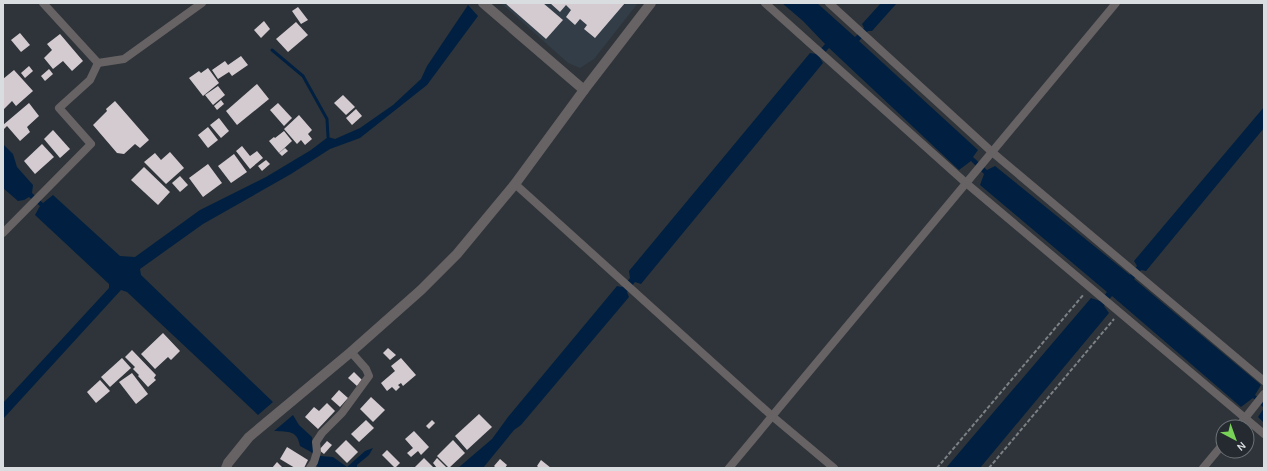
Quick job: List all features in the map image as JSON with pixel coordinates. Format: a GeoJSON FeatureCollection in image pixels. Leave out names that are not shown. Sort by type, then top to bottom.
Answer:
{"type":"FeatureCollection","features":[{"type":"Feature","properties":{"kind":"street"},"geometry":{"type":"LineString","coordinates":[[43,3],[98,63]]}},
{"type":"Feature","properties":{"kind":"street"},"geometry":{"type":"LineString","coordinates":[[98,63],[124,59],[202,3]]}},
{"type":"Feature","properties":{"kind":"street"},"geometry":{"type":"LineString","coordinates":[[484,3],[584,90]]}},
{"type":"Feature","properties":{"kind":"street"},"geometry":{"type":"LineString","coordinates":[[226,468],[228,463],[248,437],[351,352],[421,290],[457,254],[515,184],[584,90],[651,3]]}},
{"type":"Feature","properties":{"kind":"street"},"geometry":{"type":"LineString","coordinates":[[765,3],[966,183],[1264,434]]}},
{"type":"Feature","properties":{"kind":"street"},"geometry":{"type":"LineString","coordinates":[[829,3],[992,152],[1264,381]]}},
{"type":"Feature","properties":{"kind":"street"},"geometry":{"type":"LineString","coordinates":[[729,468],[1116,3]]}},
{"type":"Feature","properties":{"kind":"street"},"geometry":{"type":"LineString","coordinates":[[3,233],[91,144],[58,108],[90,80],[98,63]]}},
{"type":"Feature","properties":{"kind":"street"},"geometry":{"type":"LineString","coordinates":[[515,184],[772,416],[834,468]]}},
{"type":"Feature","properties":{"kind":"street"},"geometry":{"type":"LineString","coordinates":[[310,468],[316,455],[316,442],[322,433],[342,413],[369,376],[366,369],[351,352]]}},
{"type":"Feature","properties":{"kind":"street"},"geometry":{"type":"LineString","coordinates":[[1245,418],[1263,395]]}},
{"type":"Feature","properties":{"kind":"street"},"geometry":{"type":"LineString","coordinates":[[1203,468],[1215,454]]}},
{"type":"Feature","properties":{"kind":"path"},"geometry":{"type":"LineString","coordinates":[[937,468],[1090,287]]}},
{"type":"Feature","properties":{"kind":"path"},"geometry":{"type":"LineString","coordinates":[[989,468],[1120,312]]}},
{"type":"Feature","properties":{"kind":"shaded area"},"geometry":{"type":"Polygon","coordinates":[[[501,3],[638,3],[594,59],[580,68],[568,63],[501,3]]]}},
{"type":"Feature","properties":{"kind":"water"},"geometry":{"type":"Polygon","coordinates":[[[782,3],[817,3],[855,37],[864,28],[862,24],[881,3],[897,3],[872,31],[868,31],[859,41],[978,150],[973,157],[987,170],[995,166],[1130,275],[1137,266],[1134,261],[1264,107],[1264,128],[1146,271],[1141,270],[1134,279],[1261,385],[1255,395],[1264,402],[1264,408],[1253,398],[1241,407],[1112,296],[1104,306],[1109,313],[980,468],[946,468],[1091,298],[1100,301],[1107,292],[980,185],[984,174],[971,161],[959,170],[829,48],[820,58],[823,63],[641,284],[635,282],[627,292],[629,297],[521,425],[514,430],[483,468],[458,468],[492,439],[508,417],[617,286],[622,287],[630,278],[629,271],[810,53],[816,54],[825,44],[803,21],[782,3]]]}},
{"type":"Feature","properties":{"kind":"water"},"geometry":{"type":"Polygon","coordinates":[[[468,5],[478,16],[427,85],[360,138],[330,149],[291,174],[203,224],[140,269],[141,275],[273,402],[258,415],[127,292],[121,290],[3,419],[3,403],[109,288],[109,284],[35,215],[40,206],[29,197],[18,201],[3,188],[3,144],[13,154],[17,167],[33,185],[32,193],[43,203],[53,195],[120,256],[135,257],[200,210],[266,177],[311,150],[328,137],[335,139],[360,128],[393,105],[421,79],[427,66],[468,5]]]}},
{"type":"Feature","properties":{"kind":"water"},"geometry":{"type":"Polygon","coordinates":[[[1264,408],[1264,423],[1258,417],[1264,408]]]}},
{"type":"Feature","properties":{"kind":"water"},"geometry":{"type":"Polygon","coordinates":[[[293,415],[299,425],[312,437],[314,450],[320,456],[333,457],[347,467],[365,451],[373,448],[369,455],[357,465],[357,468],[322,468],[316,466],[317,460],[311,452],[300,446],[297,437],[294,434],[274,431],[293,415]]]}},
{"type":"Feature","properties":{"kind":"building"},"geometry":{"type":"Polygon","coordinates":[[[505,3],[543,3],[563,20],[546,39],[505,3]]]}},
{"type":"Feature","properties":{"kind":"building"},"geometry":{"type":"Polygon","coordinates":[[[550,3],[625,3],[595,38],[584,29],[587,25],[580,19],[575,25],[566,17],[571,10],[566,5],[560,12],[550,3]]]}},
{"type":"Feature","properties":{"kind":"building"},"geometry":{"type":"Polygon","coordinates":[[[298,7],[308,20],[301,24],[292,11],[298,7]]]}},
{"type":"Feature","properties":{"kind":"building"},"geometry":{"type":"Polygon","coordinates":[[[264,21],[270,29],[261,38],[254,30],[264,21]]]}},
{"type":"Feature","properties":{"kind":"building"},"geometry":{"type":"Polygon","coordinates":[[[296,22],[308,35],[288,52],[276,39],[296,22]]]}},
{"type":"Feature","properties":{"kind":"building"},"geometry":{"type":"Polygon","coordinates":[[[20,33],[30,45],[21,52],[11,40],[20,33]]]}},
{"type":"Feature","properties":{"kind":"building"},"geometry":{"type":"Polygon","coordinates":[[[60,34],[83,61],[72,71],[63,61],[53,69],[44,58],[52,50],[47,44],[60,34]]]}},
{"type":"Feature","properties":{"kind":"building"},"geometry":{"type":"Polygon","coordinates":[[[241,56],[248,65],[232,76],[229,72],[218,79],[212,70],[225,61],[228,65],[241,56]]]}},
{"type":"Feature","properties":{"kind":"building"},"geometry":{"type":"Polygon","coordinates":[[[29,66],[33,71],[25,78],[21,73],[29,66]]]}},
{"type":"Feature","properties":{"kind":"building"},"geometry":{"type":"Polygon","coordinates":[[[208,68],[219,83],[203,96],[189,78],[199,71],[201,73],[208,68]]]}},
{"type":"Feature","properties":{"kind":"building"},"geometry":{"type":"Polygon","coordinates":[[[49,69],[53,74],[45,81],[41,76],[49,69]]]}},
{"type":"Feature","properties":{"kind":"building"},"geometry":{"type":"Polygon","coordinates":[[[14,70],[33,91],[16,106],[12,101],[3,110],[3,79],[14,70]]]}},
{"type":"Feature","properties":{"kind":"building"},"geometry":{"type":"Polygon","coordinates":[[[257,84],[269,99],[237,125],[226,111],[257,84]]]}},
{"type":"Feature","properties":{"kind":"building"},"geometry":{"type":"Polygon","coordinates":[[[218,86],[225,95],[213,105],[205,95],[218,86]]]}},
{"type":"Feature","properties":{"kind":"building"},"geometry":{"type":"Polygon","coordinates":[[[343,95],[355,107],[346,115],[334,103],[343,95]]]}},
{"type":"Feature","properties":{"kind":"building"},"geometry":{"type":"Polygon","coordinates":[[[221,100],[224,104],[217,110],[214,106],[221,100]]]}},
{"type":"Feature","properties":{"kind":"building"},"geometry":{"type":"Polygon","coordinates":[[[115,101],[149,140],[140,148],[135,144],[124,154],[117,153],[93,125],[107,111],[106,109],[115,101]]]}},
{"type":"Feature","properties":{"kind":"building"},"geometry":{"type":"Polygon","coordinates":[[[29,103],[39,116],[27,127],[30,132],[20,141],[7,126],[3,130],[3,125],[29,103]]]}},
{"type":"Feature","properties":{"kind":"building"},"geometry":{"type":"Polygon","coordinates":[[[278,103],[292,118],[284,126],[270,110],[278,103]]]}},
{"type":"Feature","properties":{"kind":"building"},"geometry":{"type":"Polygon","coordinates":[[[356,109],[362,116],[352,125],[346,118],[356,109]]]}},
{"type":"Feature","properties":{"kind":"building"},"geometry":{"type":"Polygon","coordinates":[[[299,115],[312,130],[308,134],[312,139],[305,145],[301,140],[297,144],[284,129],[299,115]]]}},
{"type":"Feature","properties":{"kind":"building"},"geometry":{"type":"Polygon","coordinates":[[[219,118],[229,131],[221,138],[210,125],[219,118]]]}},
{"type":"Feature","properties":{"kind":"building"},"geometry":{"type":"Polygon","coordinates":[[[208,127],[218,140],[208,148],[198,135],[208,127]]]}},
{"type":"Feature","properties":{"kind":"building"},"geometry":{"type":"Polygon","coordinates":[[[53,130],[70,149],[60,158],[44,139],[53,130]]]}},
{"type":"Feature","properties":{"kind":"building"},"geometry":{"type":"Polygon","coordinates":[[[284,131],[292,141],[279,153],[269,141],[284,131]]]}},
{"type":"Feature","properties":{"kind":"building"},"geometry":{"type":"Polygon","coordinates":[[[42,144],[54,157],[35,174],[24,161],[42,144]]]}},
{"type":"Feature","properties":{"kind":"building"},"geometry":{"type":"Polygon","coordinates":[[[242,146],[250,156],[257,151],[263,158],[250,169],[236,151],[242,146]]]}},
{"type":"Feature","properties":{"kind":"building"},"geometry":{"type":"Polygon","coordinates":[[[285,148],[288,151],[282,156],[279,153],[285,148]]]}},
{"type":"Feature","properties":{"kind":"building"},"geometry":{"type":"Polygon","coordinates":[[[170,152],[184,168],[166,184],[144,162],[155,153],[161,160],[170,152]]]}},
{"type":"Feature","properties":{"kind":"building"},"geometry":{"type":"Polygon","coordinates":[[[234,154],[247,172],[231,183],[218,166],[234,154]]]}},
{"type":"Feature","properties":{"kind":"building"},"geometry":{"type":"Polygon","coordinates":[[[266,160],[270,164],[262,171],[258,166],[266,160]]]}},
{"type":"Feature","properties":{"kind":"building"},"geometry":{"type":"Polygon","coordinates":[[[208,164],[222,183],[203,197],[189,178],[208,164]]]}},
{"type":"Feature","properties":{"kind":"building"},"geometry":{"type":"Polygon","coordinates":[[[144,167],[170,192],[158,205],[131,180],[144,167]]]}},
{"type":"Feature","properties":{"kind":"building"},"geometry":{"type":"Polygon","coordinates":[[[180,176],[188,185],[180,192],[172,183],[180,176]]]}},
{"type":"Feature","properties":{"kind":"building"},"geometry":{"type":"Polygon","coordinates":[[[163,333],[180,351],[171,360],[168,357],[155,369],[141,354],[163,333]]]}},
{"type":"Feature","properties":{"kind":"building"},"geometry":{"type":"Polygon","coordinates":[[[388,348],[396,355],[390,360],[383,353],[388,348]]]}},
{"type":"Feature","properties":{"kind":"building"},"geometry":{"type":"Polygon","coordinates":[[[132,350],[156,375],[154,378],[156,380],[148,387],[133,369],[135,367],[125,357],[132,350]]]}},
{"type":"Feature","properties":{"kind":"building"},"geometry":{"type":"Polygon","coordinates":[[[122,358],[131,368],[110,387],[101,377],[122,358]]]}},
{"type":"Feature","properties":{"kind":"building"},"geometry":{"type":"Polygon","coordinates":[[[401,358],[416,375],[403,386],[401,383],[398,385],[400,387],[396,391],[392,387],[387,391],[381,383],[395,371],[391,366],[401,358]]]}},
{"type":"Feature","properties":{"kind":"building"},"geometry":{"type":"Polygon","coordinates":[[[354,372],[362,380],[357,386],[348,378],[354,372]]]}},
{"type":"Feature","properties":{"kind":"building"},"geometry":{"type":"Polygon","coordinates":[[[132,373],[148,394],[136,404],[119,382],[132,373]]]}},
{"type":"Feature","properties":{"kind":"building"},"geometry":{"type":"Polygon","coordinates":[[[100,380],[110,391],[96,403],[87,392],[100,380]]]}},
{"type":"Feature","properties":{"kind":"building"},"geometry":{"type":"Polygon","coordinates":[[[339,390],[348,398],[340,407],[331,399],[339,390]]]}},
{"type":"Feature","properties":{"kind":"building"},"geometry":{"type":"Polygon","coordinates":[[[371,397],[385,410],[373,422],[360,409],[371,397]]]}},
{"type":"Feature","properties":{"kind":"building"},"geometry":{"type":"Polygon","coordinates":[[[327,403],[335,411],[318,429],[305,417],[314,407],[319,411],[327,403]]]}},
{"type":"Feature","properties":{"kind":"building"},"geometry":{"type":"Polygon","coordinates":[[[479,414],[492,427],[467,450],[455,436],[479,414]]]}},
{"type":"Feature","properties":{"kind":"building"},"geometry":{"type":"Polygon","coordinates":[[[366,420],[374,428],[359,442],[351,434],[366,420]]]}},
{"type":"Feature","properties":{"kind":"building"},"geometry":{"type":"Polygon","coordinates":[[[432,420],[435,423],[429,429],[426,426],[432,420]]]}},
{"type":"Feature","properties":{"kind":"building"},"geometry":{"type":"Polygon","coordinates":[[[414,431],[429,447],[421,455],[418,451],[411,457],[407,453],[413,448],[405,439],[414,431]]]}},
{"type":"Feature","properties":{"kind":"building"},"geometry":{"type":"Polygon","coordinates":[[[346,440],[358,452],[347,463],[335,451],[346,440]]]}},
{"type":"Feature","properties":{"kind":"building"},"geometry":{"type":"Polygon","coordinates":[[[453,440],[465,453],[449,468],[437,456],[453,440]]]}},
{"type":"Feature","properties":{"kind":"building"},"geometry":{"type":"Polygon","coordinates":[[[327,441],[332,445],[324,454],[319,450],[327,441]]]}},
{"type":"Feature","properties":{"kind":"building"},"geometry":{"type":"Polygon","coordinates":[[[287,447],[308,460],[304,468],[295,468],[280,459],[287,447]]]}},
{"type":"Feature","properties":{"kind":"building"},"geometry":{"type":"Polygon","coordinates":[[[387,450],[400,463],[395,468],[382,455],[387,450]]]}},
{"type":"Feature","properties":{"kind":"building"},"geometry":{"type":"Polygon","coordinates":[[[424,458],[434,468],[414,468],[424,458]]]}},
{"type":"Feature","properties":{"kind":"building"},"geometry":{"type":"Polygon","coordinates":[[[437,458],[447,468],[437,468],[433,463],[437,458]]]}},
{"type":"Feature","properties":{"kind":"building"},"geometry":{"type":"Polygon","coordinates":[[[500,459],[507,465],[505,468],[496,468],[494,466],[500,459]]]}},
{"type":"Feature","properties":{"kind":"building"},"geometry":{"type":"Polygon","coordinates":[[[541,460],[551,468],[539,468],[537,466],[541,460]]]}},
{"type":"Feature","properties":{"kind":"building"},"geometry":{"type":"Polygon","coordinates":[[[277,462],[283,468],[272,468],[277,462]]]}},
{"type":"Feature","properties":{"kind":"waterway"},"geometry":{"type":"LineString","coordinates":[[272,50],[303,76],[327,119],[328,137]]}}]}
